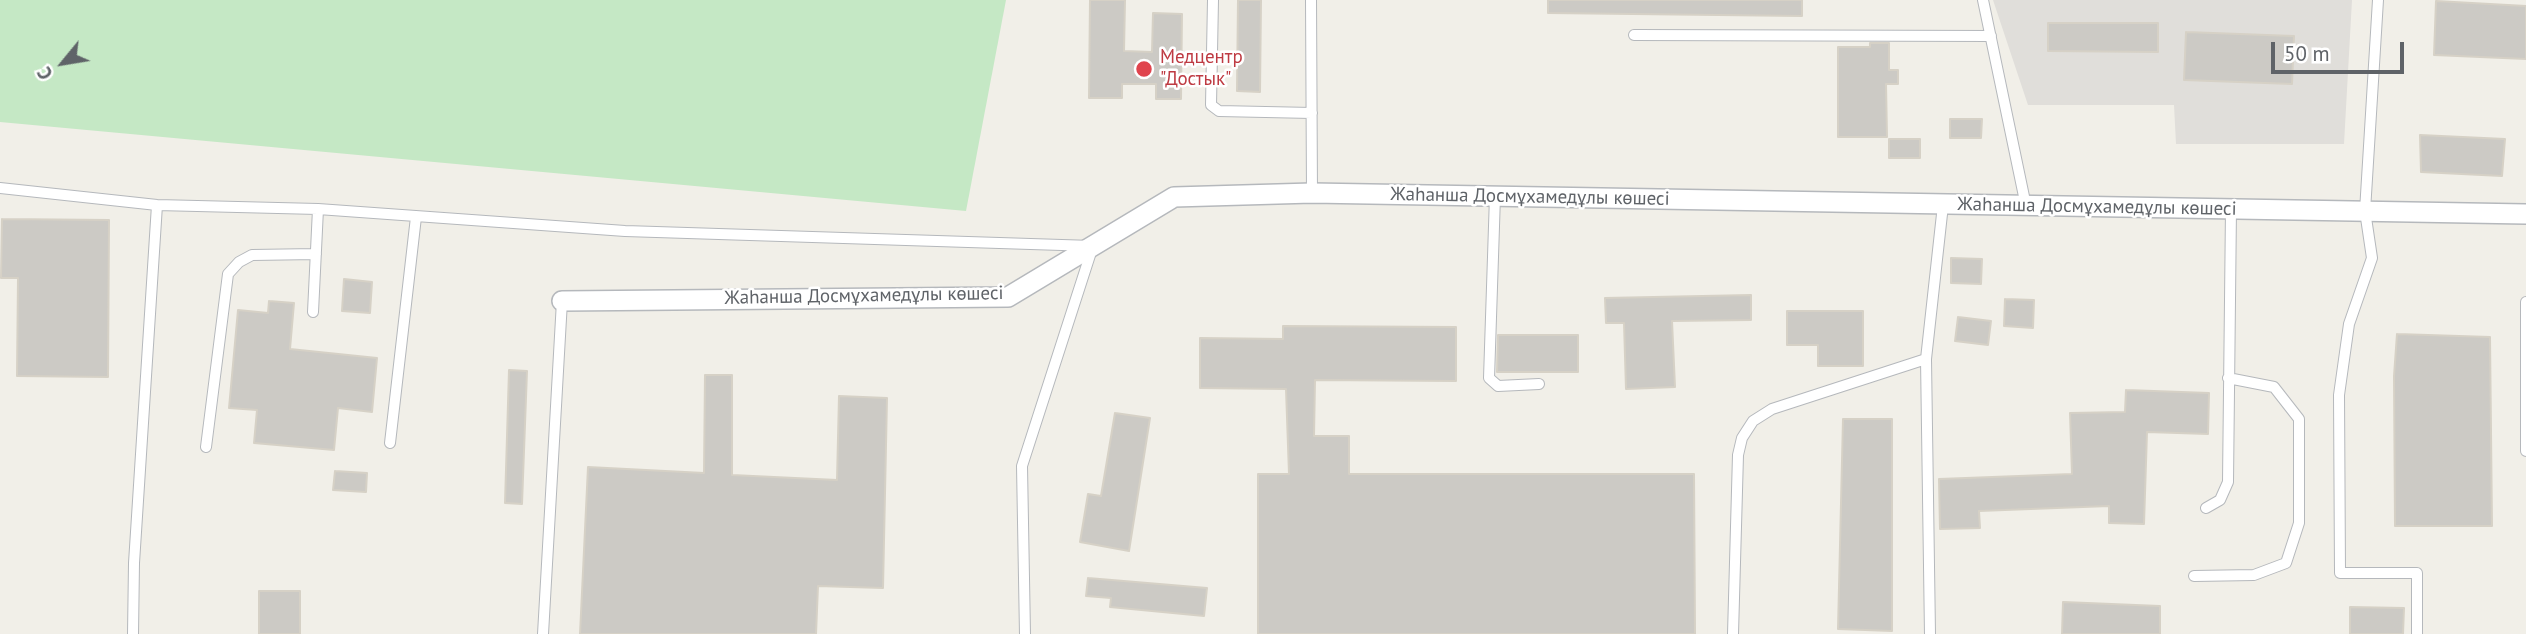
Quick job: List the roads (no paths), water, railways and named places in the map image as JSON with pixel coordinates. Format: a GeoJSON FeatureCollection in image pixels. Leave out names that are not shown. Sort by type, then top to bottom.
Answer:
{"type":"FeatureCollection","features":[{"type":"Feature","properties":{"kind":"street","name":"Жаһанша Досмұхамедұлы көшесі"},"geometry":{"type":"LineString","coordinates":[[562,301],[1008,297],[1174,197],[1312,193],[2526,214]]}},
{"type":"Feature","properties":{"kind":"lane"},"geometry":{"type":"LineString","coordinates":[[1213,0],[1211,105],[1219,111],[1312,113]]}},
{"type":"Feature","properties":{"kind":"lane"},"geometry":{"type":"LineString","coordinates":[[1311,0],[1312,193]]}},
{"type":"Feature","properties":{"kind":"lane"},"geometry":{"type":"LineString","coordinates":[[1983,0],[2026,206]]}},
{"type":"Feature","properties":{"kind":"lane"},"geometry":{"type":"LineString","coordinates":[[2378,0],[2365,211],[2372,258],[2349,324],[2339,395],[2340,573],[2417,573],[2417,634]]}},
{"type":"Feature","properties":{"kind":"lane"},"geometry":{"type":"LineString","coordinates":[[1633,35],[1991,36]]}},
{"type":"Feature","properties":{"kind":"lane"},"geometry":{"type":"LineString","coordinates":[[0,188],[157,205],[318,209],[625,231],[1093,246],[1022,466],[1025,634]]}},
{"type":"Feature","properties":{"kind":"lane"},"geometry":{"type":"LineString","coordinates":[[1495,196],[1489,378],[1498,386],[1539,384]]}},
{"type":"Feature","properties":{"kind":"lane"},"geometry":{"type":"LineString","coordinates":[[132,634],[134,563],[157,205]]}},
{"type":"Feature","properties":{"kind":"lane"},"geometry":{"type":"LineString","coordinates":[[1930,634],[1926,359],[1943,205]]}},
{"type":"Feature","properties":{"kind":"lane"},"geometry":{"type":"LineString","coordinates":[[313,312],[318,209]]}},
{"type":"Feature","properties":{"kind":"lane"},"geometry":{"type":"LineString","coordinates":[[2206,508],[2220,500],[2228,482],[2231,209]]}},
{"type":"Feature","properties":{"kind":"lane"},"geometry":{"type":"LineString","coordinates":[[390,443],[416,217]]}},
{"type":"Feature","properties":{"kind":"lane"},"geometry":{"type":"LineString","coordinates":[[206,447],[228,274],[239,262],[252,255],[316,254]]}},
{"type":"Feature","properties":{"kind":"lane"},"geometry":{"type":"LineString","coordinates":[[543,634],[562,301]]}},
{"type":"Feature","properties":{"kind":"lane"},"geometry":{"type":"LineString","coordinates":[[2526,302],[2526,450]]}},
{"type":"Feature","properties":{"kind":"lane"},"geometry":{"type":"LineString","coordinates":[[1733,634],[1738,455],[1742,438],[1753,421],[1772,409],[1926,359]]}},
{"type":"Feature","properties":{"kind":"lane"},"geometry":{"type":"LineString","coordinates":[[2194,576],[2254,575],[2286,563],[2299,523],[2299,419],[2274,387],[2228,378]]}},
{"type":"Feature","properties":{"kind":"place","name":"Медцентр \"Достык\""},"geometry":{"type":"Point","coordinates":[1144,69]}}]}
